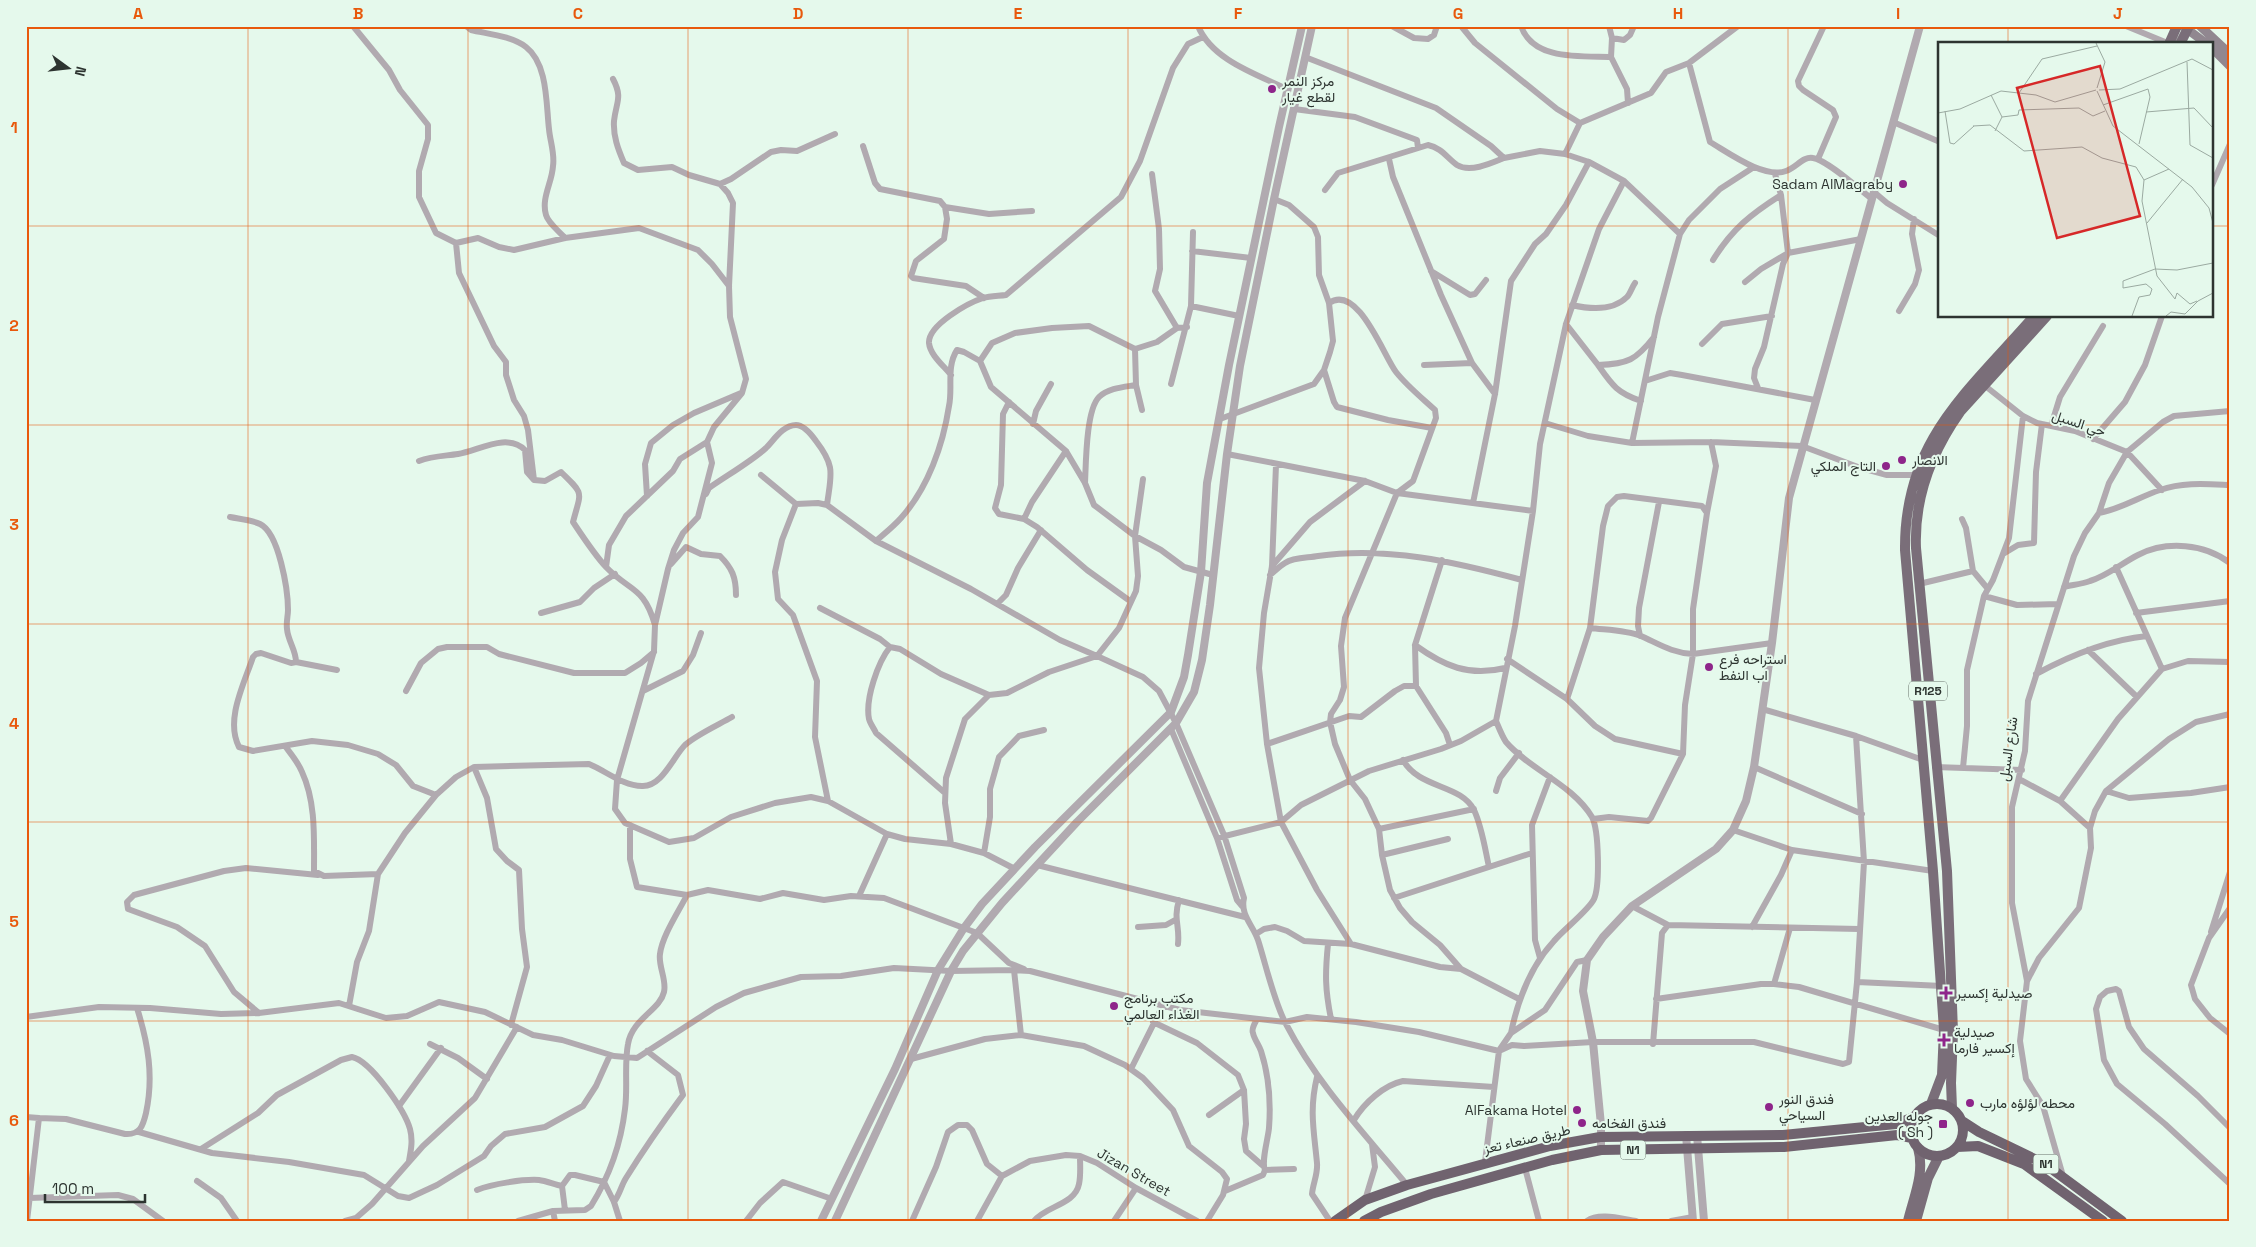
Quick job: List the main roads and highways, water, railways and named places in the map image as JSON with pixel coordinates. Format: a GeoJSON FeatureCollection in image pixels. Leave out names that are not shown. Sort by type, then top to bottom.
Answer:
{"type":"FeatureCollection","features":[{"type":"Feature","properties":{"kind":"highway"},"geometry":{"type":"LineString","coordinates":[[1931,1104],[1952,1108],[1962,1121],[1962,1139],[1957,1147],[1952,1152],[1939,1156],[1928,1154],[1918,1148],[1912,1138],[1911,1131],[1914,1117],[1931,1104]]}},
{"type":"Feature","properties":{"kind":"highway","name":"طريق صنعاء تعز"},"geometry":{"type":"LineString","coordinates":[[1335,1221],[1365,1200],[1407,1185],[1485,1162],[1550,1146],[1600,1137],[1783,1135],[1896,1124],[1914,1117]]}},
{"type":"Feature","properties":{"kind":"highway","name":"N1"},"geometry":{"type":"LineString","coordinates":[[1962,1121],[1979,1132],[2045,1164],[2122,1221]]}},
{"type":"Feature","properties":{"kind":"highway","name":"طريق صنعاء تعز"},"geometry":{"type":"LineString","coordinates":[[1364,1221],[1381,1212],[1431,1194],[1552,1160],[1601,1150],[1784,1147],[1897,1135],[1912,1138]]}},
{"type":"Feature","properties":{"kind":"highway","name":"N1"},"geometry":{"type":"LineString","coordinates":[[1957,1147],[1978,1146],[2024,1164],[2103,1221]]}},
{"type":"Feature","properties":{"kind":"highway"},"geometry":{"type":"LineString","coordinates":[[1427,1179],[1431,1194]]}},
{"type":"Feature","properties":{"kind":"main road"},"geometry":{"type":"LineString","coordinates":[[2170,42],[2177,26]]}},
{"type":"Feature","properties":{"kind":"main road"},"geometry":{"type":"LineString","coordinates":[[2200,26],[2230,54]]}},
{"type":"Feature","properties":{"kind":"main road"},"geometry":{"type":"LineString","coordinates":[[2181,42],[2187,27],[2205,42]]}},
{"type":"Feature","properties":{"kind":"main road"},"geometry":{"type":"LineString","coordinates":[[2214,50],[2230,66]]}},
{"type":"Feature","properties":{"kind":"main road","name":"R125"},"geometry":{"type":"LineString","coordinates":[[1952,1108],[1953,1032],[1948,890],[1935,767],[1915,530],[1920,475],[1948,429],[1984,385],[2045,318]]}},
{"type":"Feature","properties":{"kind":"main road","name":"R125"},"geometry":{"type":"LineString","coordinates":[[1931,1104],[1942,1075],[1944,1030],[1933,871],[1905,550],[1907,510],[1930,440],[1952,408],[2028,319]]}},
{"type":"Feature","properties":{"kind":"main road"},"geometry":{"type":"LineString","coordinates":[[1908,1221],[1920,1177],[1922,1161],[1918,1148]]}},
{"type":"Feature","properties":{"kind":"main road"},"geometry":{"type":"LineString","coordinates":[[1916,1221],[1928,1178],[1939,1156]]}},
{"type":"Feature","properties":{"kind":"place","name":"مركز النمر لقطع غيار"},"geometry":{"type":"Point","coordinates":[1272,89]}},
{"type":"Feature","properties":{"kind":"place","name":"Sadam AlMagraby"},"geometry":{"type":"Point","coordinates":[1903,184]}},
{"type":"Feature","properties":{"kind":"place","name":"الانصار"},"geometry":{"type":"Point","coordinates":[1902,460]}},
{"type":"Feature","properties":{"kind":"place","name":"التاج الملكي"},"geometry":{"type":"Point","coordinates":[1886,466]}},
{"type":"Feature","properties":{"kind":"place","name":"استراحه فرع اب النفط"},"geometry":{"type":"Point","coordinates":[1709,667]}},
{"type":"Feature","properties":{"kind":"place","name":"صيدلية إكسير"},"geometry":{"type":"Point","coordinates":[1946,993]}},
{"type":"Feature","properties":{"kind":"place","name":"مكتب برنامج الغذاء العالمي"},"geometry":{"type":"Point","coordinates":[1114,1006]}},
{"type":"Feature","properties":{"kind":"place","name":"صيدلية إكسير فارما"},"geometry":{"type":"Point","coordinates":[1944,1040]}},
{"type":"Feature","properties":{"kind":"place","name":"محطه لؤلؤه مارب"},"geometry":{"type":"Point","coordinates":[1970,1103]}},
{"type":"Feature","properties":{"kind":"place","name":"فندق النور السياحي"},"geometry":{"type":"Point","coordinates":[1769,1107]}},
{"type":"Feature","properties":{"kind":"place","name":"AlFakama Hotel"},"geometry":{"type":"Point","coordinates":[1577,1110]}},
{"type":"Feature","properties":{"kind":"place","name":"فندق الفخامه"},"geometry":{"type":"Point","coordinates":[1582,1123]}},
{"type":"Feature","properties":{"kind":"place","name":"جوله العدين ( Sh )"},"geometry":{"type":"Point","coordinates":[1943,1124]}}]}
